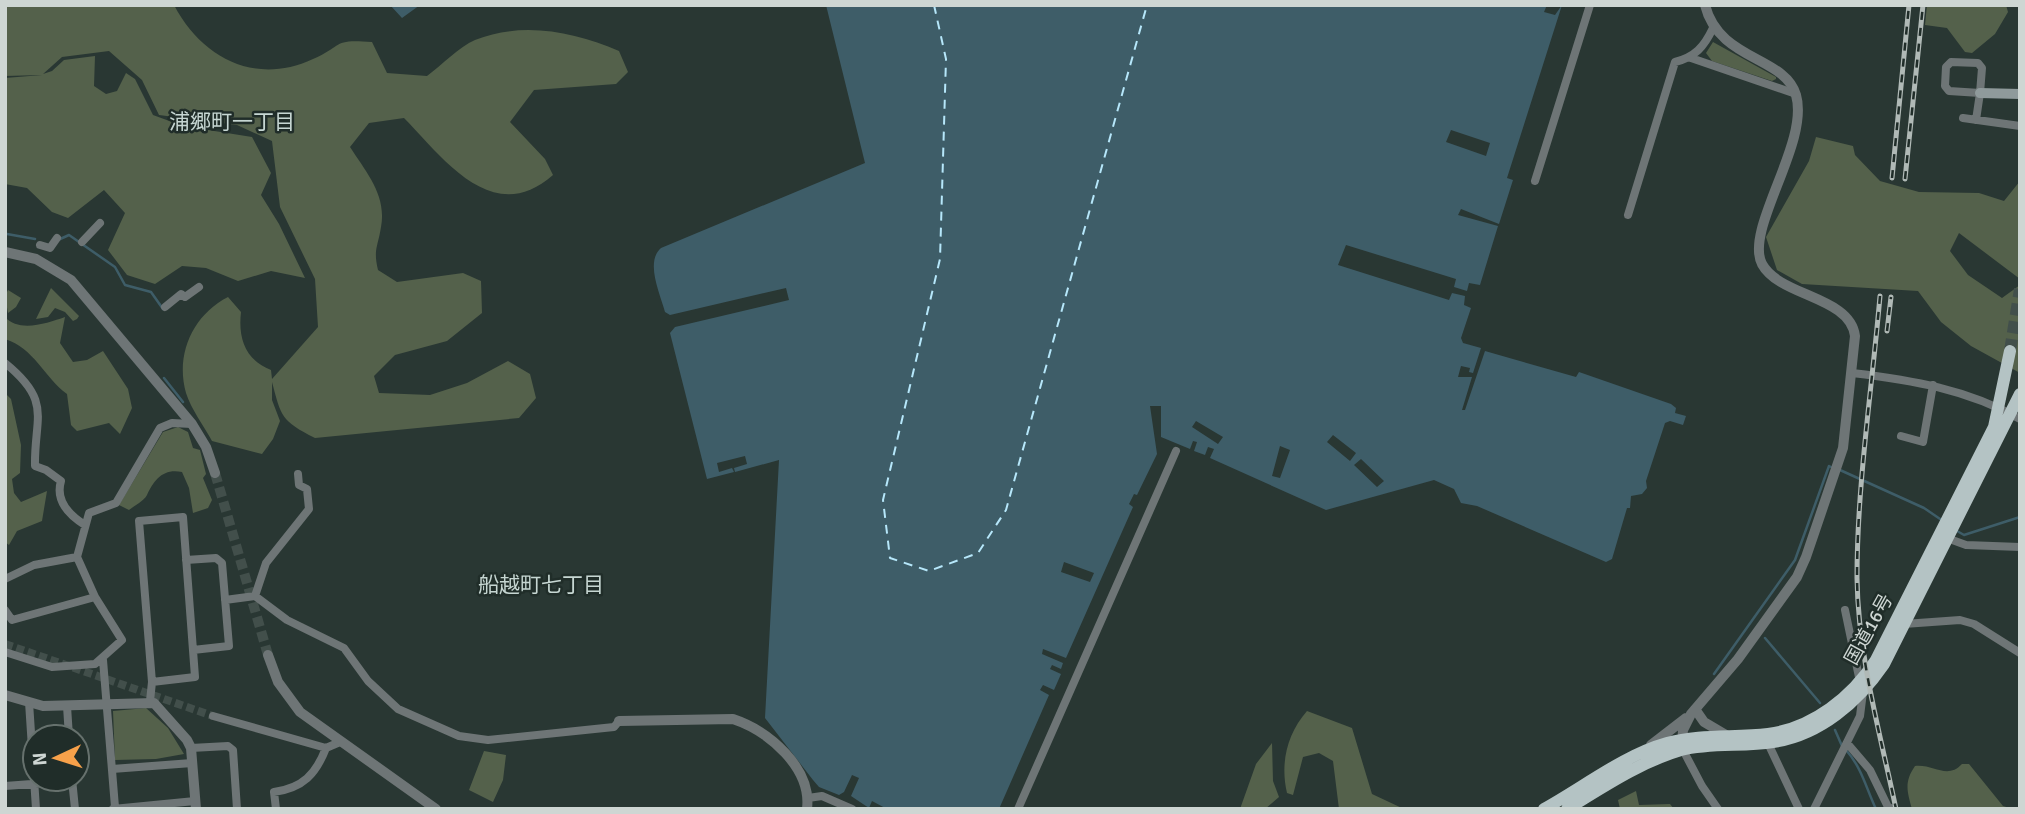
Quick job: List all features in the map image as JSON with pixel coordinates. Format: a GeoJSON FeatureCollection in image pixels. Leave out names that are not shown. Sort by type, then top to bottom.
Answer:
{"type":"FeatureCollection","features":[{"type":"Feature","properties":{"kind":"highway","name":"国道16号"},"geometry":{"type":"LineString","coordinates":[[2010,351],[2010,414]]}},
{"type":"Feature","properties":{"kind":"highway","name":"国道16号"},"geometry":{"type":"LineString","coordinates":[[1544,809],[1569,805],[1682,745],[1766,738],[1810,730],[1828,721],[1884,664],[1994,426],[2010,414],[2020,394]]}},
{"type":"Feature","properties":{"kind":"highway","name":"国道16号"},"geometry":{"type":"LineString","coordinates":[[1862,687],[1946,530]]}},
{"type":"Feature","properties":{"kind":"highway","name":"国道16号"},"geometry":{"type":"LineString","coordinates":[[1569,805],[1637,756],[1726,735],[1766,738]]}},
{"type":"Feature","properties":{"kind":"main road"},"geometry":{"type":"LineString","coordinates":[[1980,93],[2020,94]]}},
{"type":"Feature","properties":{"kind":"street"},"geometry":{"type":"LineString","coordinates":[[1535,181],[1590,5]]}},
{"type":"Feature","properties":{"kind":"street"},"geometry":{"type":"LineString","coordinates":[[1637,756],[1693,711],[1738,659],[1797,577],[1843,448],[1852,373],[1855,336],[1850,321],[1844,314],[1778,279],[1762,263],[1759,254],[1759,242],[1799,124],[1796,94],[1787,80],[1726,43],[1713,28],[1705,5]]}},
{"type":"Feature","properties":{"kind":"street"},"geometry":{"type":"LineString","coordinates":[[1628,215],[1675,62],[1691,58],[1706,43],[1713,28]]}},
{"type":"Feature","properties":{"kind":"street"},"geometry":{"type":"LineString","coordinates":[[1691,58],[1796,94]]}},
{"type":"Feature","properties":{"kind":"street"},"geometry":{"type":"LineString","coordinates":[[1976,120],[1980,93],[1982,68],[1978,62],[1951,62],[1946,67],[1945,86],[1949,91],[1980,93]]}},
{"type":"Feature","properties":{"kind":"street"},"geometry":{"type":"LineString","coordinates":[[1963,118],[2020,127]]}},
{"type":"Feature","properties":{"kind":"street"},"geometry":{"type":"LineString","coordinates":[[82,242],[100,223]]}},
{"type":"Feature","properties":{"kind":"street"},"geometry":{"type":"LineString","coordinates":[[40,245],[50,248],[57,238]]}},
{"type":"Feature","properties":{"kind":"street"},"geometry":{"type":"LineString","coordinates":[[5,252],[36,259],[71,280],[192,424],[206,447],[215,473]]}},
{"type":"Feature","properties":{"kind":"street"},"geometry":{"type":"LineString","coordinates":[[165,307],[181,294],[185,297],[200,287]]}},
{"type":"Feature","properties":{"kind":"street"},"geometry":{"type":"LineString","coordinates":[[5,363],[37,401],[40,419],[35,466],[61,481],[58,490],[64,505],[71,516],[85,525]]}},
{"type":"Feature","properties":{"kind":"street"},"geometry":{"type":"LineString","coordinates":[[1852,373],[1933,385],[2010,414]]}},
{"type":"Feature","properties":{"kind":"street"},"geometry":{"type":"LineString","coordinates":[[1901,436],[1923,442],[1933,385]]}},
{"type":"Feature","properties":{"kind":"street"},"geometry":{"type":"LineString","coordinates":[[5,652],[52,667],[95,664],[103,660],[122,640],[94,597],[77,557],[85,525],[89,513],[116,503],[160,428],[172,423],[192,424]]}},
{"type":"Feature","properties":{"kind":"street"},"geometry":{"type":"LineString","coordinates":[[1018,809],[1176,451]]}},
{"type":"Feature","properties":{"kind":"street"},"geometry":{"type":"LineString","coordinates":[[255,596],[266,563],[309,509],[307,489],[299,485],[298,474]]}},
{"type":"Feature","properties":{"kind":"street"},"geometry":{"type":"LineString","coordinates":[[150,701],[152,682],[139,521],[183,517],[195,677],[152,682]]}},
{"type":"Feature","properties":{"kind":"street"},"geometry":{"type":"LineString","coordinates":[[1946,530],[1966,545],[2020,547]]}},
{"type":"Feature","properties":{"kind":"street"},"geometry":{"type":"LineString","coordinates":[[5,579],[34,565],[77,557]]}},
{"type":"Feature","properties":{"kind":"street"},"geometry":{"type":"LineString","coordinates":[[186,560],[216,558],[222,563],[229,646],[193,650]]}},
{"type":"Feature","properties":{"kind":"street"},"geometry":{"type":"LineString","coordinates":[[225,600],[255,596],[287,620],[344,648],[369,681],[398,709],[458,736],[488,740],[614,727],[619,721],[733,719],[751,725],[771,737],[806,782],[807,803],[822,796],[852,809]]}},
{"type":"Feature","properties":{"kind":"street"},"geometry":{"type":"LineString","coordinates":[[5,610],[12,620],[94,597]]}},
{"type":"Feature","properties":{"kind":"street"},"geometry":{"type":"LineString","coordinates":[[1814,809],[1860,716],[1862,687],[1845,610]]}},
{"type":"Feature","properties":{"kind":"street"},"geometry":{"type":"LineString","coordinates":[[1904,624],[1960,620],[1975,624],[2020,653]]}},
{"type":"Feature","properties":{"kind":"street"},"geometry":{"type":"LineString","coordinates":[[268,655],[288,698],[313,724],[436,809]]}},
{"type":"Feature","properties":{"kind":"street"},"geometry":{"type":"LineString","coordinates":[[5,695],[43,706],[67,706],[107,703],[150,701],[187,740],[191,748],[195,805],[114,808],[112,769],[107,703],[103,660]]}},
{"type":"Feature","properties":{"kind":"street"},"geometry":{"type":"LineString","coordinates":[[29,702],[30,723]]}},
{"type":"Feature","properties":{"kind":"street"},"geometry":{"type":"LineString","coordinates":[[67,706],[68,723]]}},
{"type":"Feature","properties":{"kind":"street"},"geometry":{"type":"LineString","coordinates":[[1693,711],[1704,722],[1726,735]]}},
{"type":"Feature","properties":{"kind":"street"},"geometry":{"type":"LineString","coordinates":[[1693,711],[1682,745],[1702,786],[1718,809]]}},
{"type":"Feature","properties":{"kind":"street"},"geometry":{"type":"LineString","coordinates":[[213,716],[326,748],[340,742]]}},
{"type":"Feature","properties":{"kind":"street"},"geometry":{"type":"LineString","coordinates":[[1766,738],[1799,809]]}},
{"type":"Feature","properties":{"kind":"street"},"geometry":{"type":"LineString","coordinates":[[1847,743],[1870,770],[1888,807],[1893,809]]}},
{"type":"Feature","properties":{"kind":"street"},"geometry":{"type":"LineString","coordinates":[[191,748],[228,746],[233,750],[237,809]]}},
{"type":"Feature","properties":{"kind":"street"},"geometry":{"type":"LineString","coordinates":[[276,809],[274,792],[293,789],[317,771],[326,748]]}},
{"type":"Feature","properties":{"kind":"street"},"geometry":{"type":"LineString","coordinates":[[112,769],[192,763]]}},
{"type":"Feature","properties":{"kind":"green space"},"geometry":{"type":"Polygon","coordinates":[[[5,5],[174,5],[199,40],[232,62],[251,68],[292,67],[344,42],[359,41],[372,42],[387,73],[427,76],[475,40],[493,34],[530,30],[566,34],[619,51],[628,72],[616,84],[534,90],[510,122],[545,159],[553,175],[531,189],[510,194],[490,191],[471,182],[436,152],[404,118],[369,123],[350,147],[374,184],[381,205],[381,227],[376,252],[378,270],[397,282],[463,273],[481,281],[482,313],[447,341],[395,355],[374,376],[379,393],[430,395],[467,383],[508,361],[530,374],[536,398],[519,418],[315,438],[295,427],[284,416],[272,382],[272,400],[280,421],[273,439],[262,454],[212,441],[188,399],[183,378],[185,350],[196,325],[205,314],[228,297],[241,312],[241,331],[245,347],[255,360],[271,370],[272,379],[318,327],[315,279],[280,207],[272,141],[237,125],[159,115],[142,80],[109,51],[62,57],[43,74],[52,71],[64,60],[95,56],[94,86],[106,94],[117,91],[126,73],[135,79],[153,115],[183,126],[252,137],[271,173],[261,195],[279,224],[305,278],[271,271],[238,281],[206,268],[182,266],[155,284],[127,275],[108,250],[125,213],[104,190],[68,218],[52,212],[27,188],[5,184],[5,78],[42,75],[5,76],[5,5]]]}},
{"type":"Feature","properties":{"kind":"green space"},"geometry":{"type":"Polygon","coordinates":[[[1927,5],[2006,5],[2008,12],[1995,34],[1972,53],[1965,52],[1947,28],[1925,25],[1927,5]]]}},
{"type":"Feature","properties":{"kind":"green space"},"geometry":{"type":"Polygon","coordinates":[[[1713,42],[1776,79],[1772,81],[1712,61],[1706,53],[1713,42]]]}},
{"type":"Feature","properties":{"kind":"green space"},"geometry":{"type":"Polygon","coordinates":[[[1816,137],[1853,146],[1855,155],[1880,181],[1919,192],[1979,193],[2004,201],[2020,181],[2020,279],[1959,233],[1950,251],[1968,275],[2002,298],[2020,285],[2020,373],[1971,346],[1941,322],[1918,291],[1802,284],[1777,270],[1766,237],[1809,161],[1816,137]]]}},
{"type":"Feature","properties":{"kind":"green space"},"geometry":{"type":"Polygon","coordinates":[[[51,288],[79,316],[77,319],[73,321],[65,312],[55,308],[48,317],[36,319],[51,288]]]}},
{"type":"Feature","properties":{"kind":"green space"},"geometry":{"type":"Polygon","coordinates":[[[8,290],[21,298],[16,307],[8,313],[5,296],[8,290]]]}},
{"type":"Feature","properties":{"kind":"green space"},"geometry":{"type":"Polygon","coordinates":[[[5,317],[18,325],[26,326],[65,317],[60,343],[73,362],[87,360],[103,351],[128,389],[132,408],[120,434],[109,423],[77,431],[71,425],[67,394],[24,349],[5,339],[5,317]]]}},
{"type":"Feature","properties":{"kind":"green space"},"geometry":{"type":"Polygon","coordinates":[[[5,393],[11,399],[21,445],[20,473],[12,479],[14,493],[21,502],[47,491],[42,521],[17,531],[9,545],[5,542],[5,393]]]}},
{"type":"Feature","properties":{"kind":"green space"},"geometry":{"type":"Polygon","coordinates":[[[178,427],[188,432],[193,448],[200,450],[206,474],[203,478],[212,500],[208,508],[193,513],[189,488],[182,472],[175,471],[160,476],[146,497],[129,510],[119,505],[163,432],[178,427]]]}},
{"type":"Feature","properties":{"kind":"green space"},"geometry":{"type":"Polygon","coordinates":[[[146,708],[168,728],[184,754],[156,759],[115,760],[113,711],[146,708]]]}},
{"type":"Feature","properties":{"kind":"green space"},"geometry":{"type":"Polygon","coordinates":[[[1307,711],[1352,728],[1372,794],[1404,809],[1339,809],[1333,761],[1319,753],[1303,757],[1293,795],[1287,793],[1284,771],[1287,749],[1294,729],[1307,711]]]}},
{"type":"Feature","properties":{"kind":"green space"},"geometry":{"type":"Polygon","coordinates":[[[1272,743],[1273,781],[1279,797],[1265,809],[1240,809],[1256,764],[1272,743]]]}},
{"type":"Feature","properties":{"kind":"green space"},"geometry":{"type":"Polygon","coordinates":[[[484,751],[506,755],[503,780],[493,802],[469,790],[484,751]]]}},
{"type":"Feature","properties":{"kind":"green space"},"geometry":{"type":"Polygon","coordinates":[[[1962,764],[1969,764],[2003,806],[2013,809],[1912,809],[1908,787],[1909,777],[1915,766],[1951,771],[1962,764]]]}},
{"type":"Feature","properties":{"kind":"green space"},"geometry":{"type":"Polygon","coordinates":[[[1636,791],[1639,805],[1670,804],[1674,809],[1620,809],[1618,800],[1636,791]]]}},
{"type":"Feature","properties":{"kind":"water"},"geometry":{"type":"Polygon","coordinates":[[[390,5],[420,5],[402,18],[390,5]]]}},
{"type":"Feature","properties":{"kind":"water"},"geometry":{"type":"Polygon","coordinates":[[[826,5],[1547,5],[1544,12],[1555,15],[1562,5],[1507,178],[1513,180],[1499,224],[1461,209],[1458,215],[1498,226],[1480,285],[1469,283],[1467,291],[1454,287],[1456,279],[1346,245],[1338,265],[1449,300],[1452,293],[1465,296],[1464,305],[1471,308],[1461,338],[1463,343],[1481,348],[1473,373],[1469,372],[1470,368],[1461,366],[1458,377],[1472,377],[1462,410],[1465,410],[1485,351],[1576,377],[1579,372],[1671,404],[1676,408],[1675,413],[1686,416],[1683,425],[1670,421],[1665,423],[1646,481],[1647,488],[1642,494],[1631,496],[1630,508],[1627,508],[1612,559],[1606,562],[1477,506],[1461,503],[1454,489],[1434,480],[1326,510],[1210,458],[1214,449],[1208,447],[1205,455],[1194,451],[1197,442],[1193,441],[1190,449],[1161,437],[1161,406],[1150,406],[1157,454],[1137,495],[1134,494],[1129,504],[1133,507],[1066,658],[1043,649],[1042,654],[1063,663],[1061,669],[1052,665],[1050,669],[1061,674],[1054,690],[1043,685],[1040,690],[1049,695],[999,809],[887,809],[872,801],[869,808],[851,796],[859,778],[852,775],[844,792],[839,795],[819,787],[765,718],[779,460],[735,472],[734,468],[747,464],[745,456],[717,463],[719,472],[732,468],[734,472],[707,479],[670,333],[675,327],[789,300],[786,288],[670,315],[665,312],[654,269],[656,254],[661,248],[865,163],[826,5]],[[1451,130],[1446,142],[1486,156],[1490,143],[1451,130]],[[1196,421],[1192,427],[1218,444],[1223,437],[1196,421]],[[1333,435],[1327,442],[1350,461],[1356,453],[1333,435]],[[1280,446],[1272,476],[1280,478],[1290,450],[1280,446]],[[1361,459],[1354,465],[1377,487],[1384,481],[1361,459]],[[1064,562],[1061,572],[1090,582],[1094,573],[1064,562]]]}},
{"type":"Feature","properties":{"kind":"waterway"},"geometry":{"type":"LineString","coordinates":[[7,234],[35,239]]}},
{"type":"Feature","properties":{"kind":"waterway"},"geometry":{"type":"LineString","coordinates":[[58,240],[69,235],[115,267],[125,285],[151,292],[163,309]]}},
{"type":"Feature","properties":{"kind":"waterway"},"geometry":{"type":"LineString","coordinates":[[164,378],[183,402]]}},
{"type":"Feature","properties":{"kind":"waterway"},"geometry":{"type":"LineString","coordinates":[[1714,674],[1795,560],[1829,466],[1833,468]]}},
{"type":"Feature","properties":{"kind":"waterway"},"geometry":{"type":"LineString","coordinates":[[1840,470],[1924,508],[1943,521]]}},
{"type":"Feature","properties":{"kind":"waterway"},"geometry":{"type":"LineString","coordinates":[[1957,531],[1964,535],[2020,517]]}},
{"type":"Feature","properties":{"kind":"waterway"},"geometry":{"type":"LineString","coordinates":[[1765,638],[1820,703]]}},
{"type":"Feature","properties":{"kind":"waterway"},"geometry":{"type":"LineString","coordinates":[[1835,730],[1842,746]]}},
{"type":"Feature","properties":{"kind":"waterway"},"geometry":{"type":"LineString","coordinates":[[1846,750],[1860,771],[1876,809]]}},
{"type":"Feature","properties":{"kind":"ferry route"},"geometry":{"type":"LineString","coordinates":[[934,5],[946,59],[940,259],[883,500],[890,558],[929,571],[978,553],[1006,510],[1147,5]]}},
{"type":"Feature","properties":{"kind":"tunnel"},"geometry":{"type":"LineString","coordinates":[[2010,351],[2020,289]]}},
{"type":"Feature","properties":{"kind":"tunnel"},"geometry":{"type":"LineString","coordinates":[[215,473],[268,655]]}},
{"type":"Feature","properties":{"kind":"tunnel"},"geometry":{"type":"LineString","coordinates":[[5,644],[213,716]]}},
{"type":"Feature","properties":{"kind":"railway"},"geometry":{"type":"LineString","coordinates":[[1892,178],[1909,5]]}},
{"type":"Feature","properties":{"kind":"railway"},"geometry":{"type":"LineString","coordinates":[[1905,179],[1923,5]]}},
{"type":"Feature","properties":{"kind":"railway"},"geometry":{"type":"LineString","coordinates":[[1880,296],[1862,472],[1857,578],[1861,636],[1896,809]]}},
{"type":"Feature","properties":{"kind":"railway"},"geometry":{"type":"LineString","coordinates":[[1887,331],[1891,297]]}},
{"type":"Feature","properties":{"kind":"district","name":"浦郷町一丁目"},"geometry":{"type":"Point","coordinates":[232,122]}},
{"type":"Feature","properties":{"kind":"district","name":"船越町七丁目"},"geometry":{"type":"Point","coordinates":[541,585]}}]}
